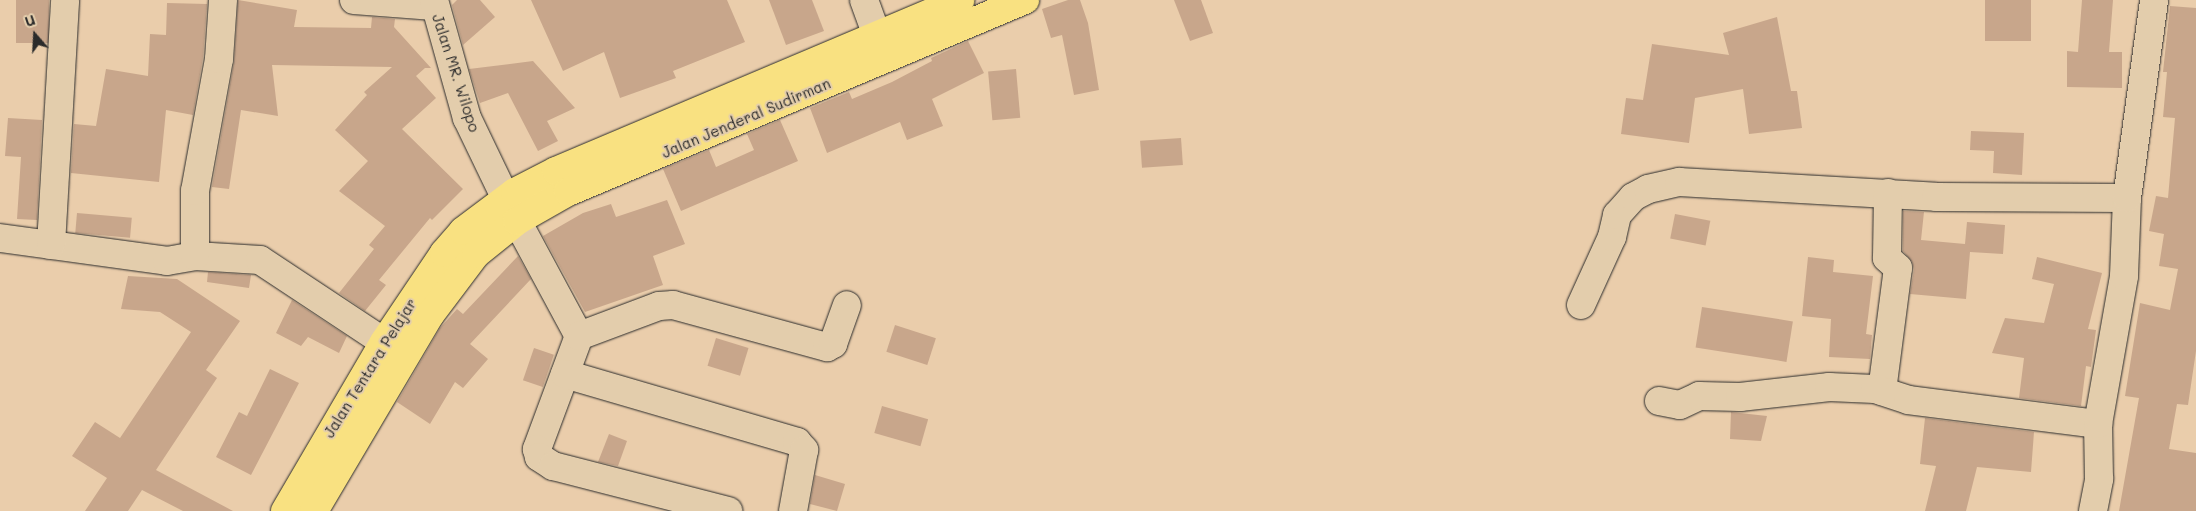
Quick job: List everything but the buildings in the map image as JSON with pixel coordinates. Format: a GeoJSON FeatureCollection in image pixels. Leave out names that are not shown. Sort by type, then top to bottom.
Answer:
{"type":"FeatureCollection","features":[{"type":"Feature","properties":{"kind":"main road","name":"Jalan Jenderal Sudirman"},"geometry":{"type":"LineString","coordinates":[[470,242],[512,210],[556,171],[960,0]]}},
{"type":"Feature","properties":{"kind":"main road","name":"Jalan Jenderal Sudirman"},"geometry":{"type":"LineString","coordinates":[[512,210],[568,192],[1016,2]]}},
{"type":"Feature","properties":{"kind":"main road","name":"Jalan Tentara Pelajar"},"geometry":{"type":"LineString","coordinates":[[285,511],[384,342],[444,253],[470,242]]}},
{"type":"Feature","properties":{"kind":"main road","name":"Jalan Tentara Pelajar"},"geometry":{"type":"LineString","coordinates":[[314,511],[430,316],[470,242]]}},
{"type":"Feature","properties":{"kind":"street"},"geometry":{"type":"LineString","coordinates":[[51,245],[65,0]]}},
{"type":"Feature","properties":{"kind":"street"},"geometry":{"type":"LineString","coordinates":[[195,256],[195,191],[204,124],[219,59],[223,0]]}},
{"type":"Feature","properties":{"kind":"street"},"geometry":{"type":"LineString","coordinates":[[354,0],[434,3]]}},
{"type":"Feature","properties":{"kind":"street"},"geometry":{"type":"LineString","coordinates":[[864,0],[878,36]]}},
{"type":"Feature","properties":{"kind":"street"},"geometry":{"type":"LineString","coordinates":[[2092,511],[2099,479],[2098,424],[2124,276],[2127,198],[2154,0]]}},
{"type":"Feature","properties":{"kind":"street","name":"Jalan MR. Wilopo"},"geometry":{"type":"LineString","coordinates":[[434,3],[467,118],[512,210],[579,336]]}},
{"type":"Feature","properties":{"kind":"street"},"geometry":{"type":"LineString","coordinates":[[1580,305],[1612,237],[1617,215],[1633,197],[1648,189],[1679,182],[1936,197],[2127,198]]}},
{"type":"Feature","properties":{"kind":"street"},"geometry":{"type":"LineString","coordinates":[[1882,391],[1898,268],[1887,258],[1888,193]]}},
{"type":"Feature","properties":{"kind":"street"},"geometry":{"type":"LineString","coordinates":[[0,238],[167,261],[195,256],[260,260],[384,342]]}},
{"type":"Feature","properties":{"kind":"street"},"geometry":{"type":"LineString","coordinates":[[728,511],[553,466],[539,458],[537,449],[579,336],[659,306],[673,305],[827,347],[833,344],[847,306]]}},
{"type":"Feature","properties":{"kind":"street"},"geometry":{"type":"LineString","coordinates":[[564,374],[797,442],[804,450],[793,511]]}},
{"type":"Feature","properties":{"kind":"street"},"geometry":{"type":"LineString","coordinates":[[1659,401],[1680,405],[1699,396],[1740,397],[1829,387],[1882,391],[1908,400],[2098,424]]}}]}
